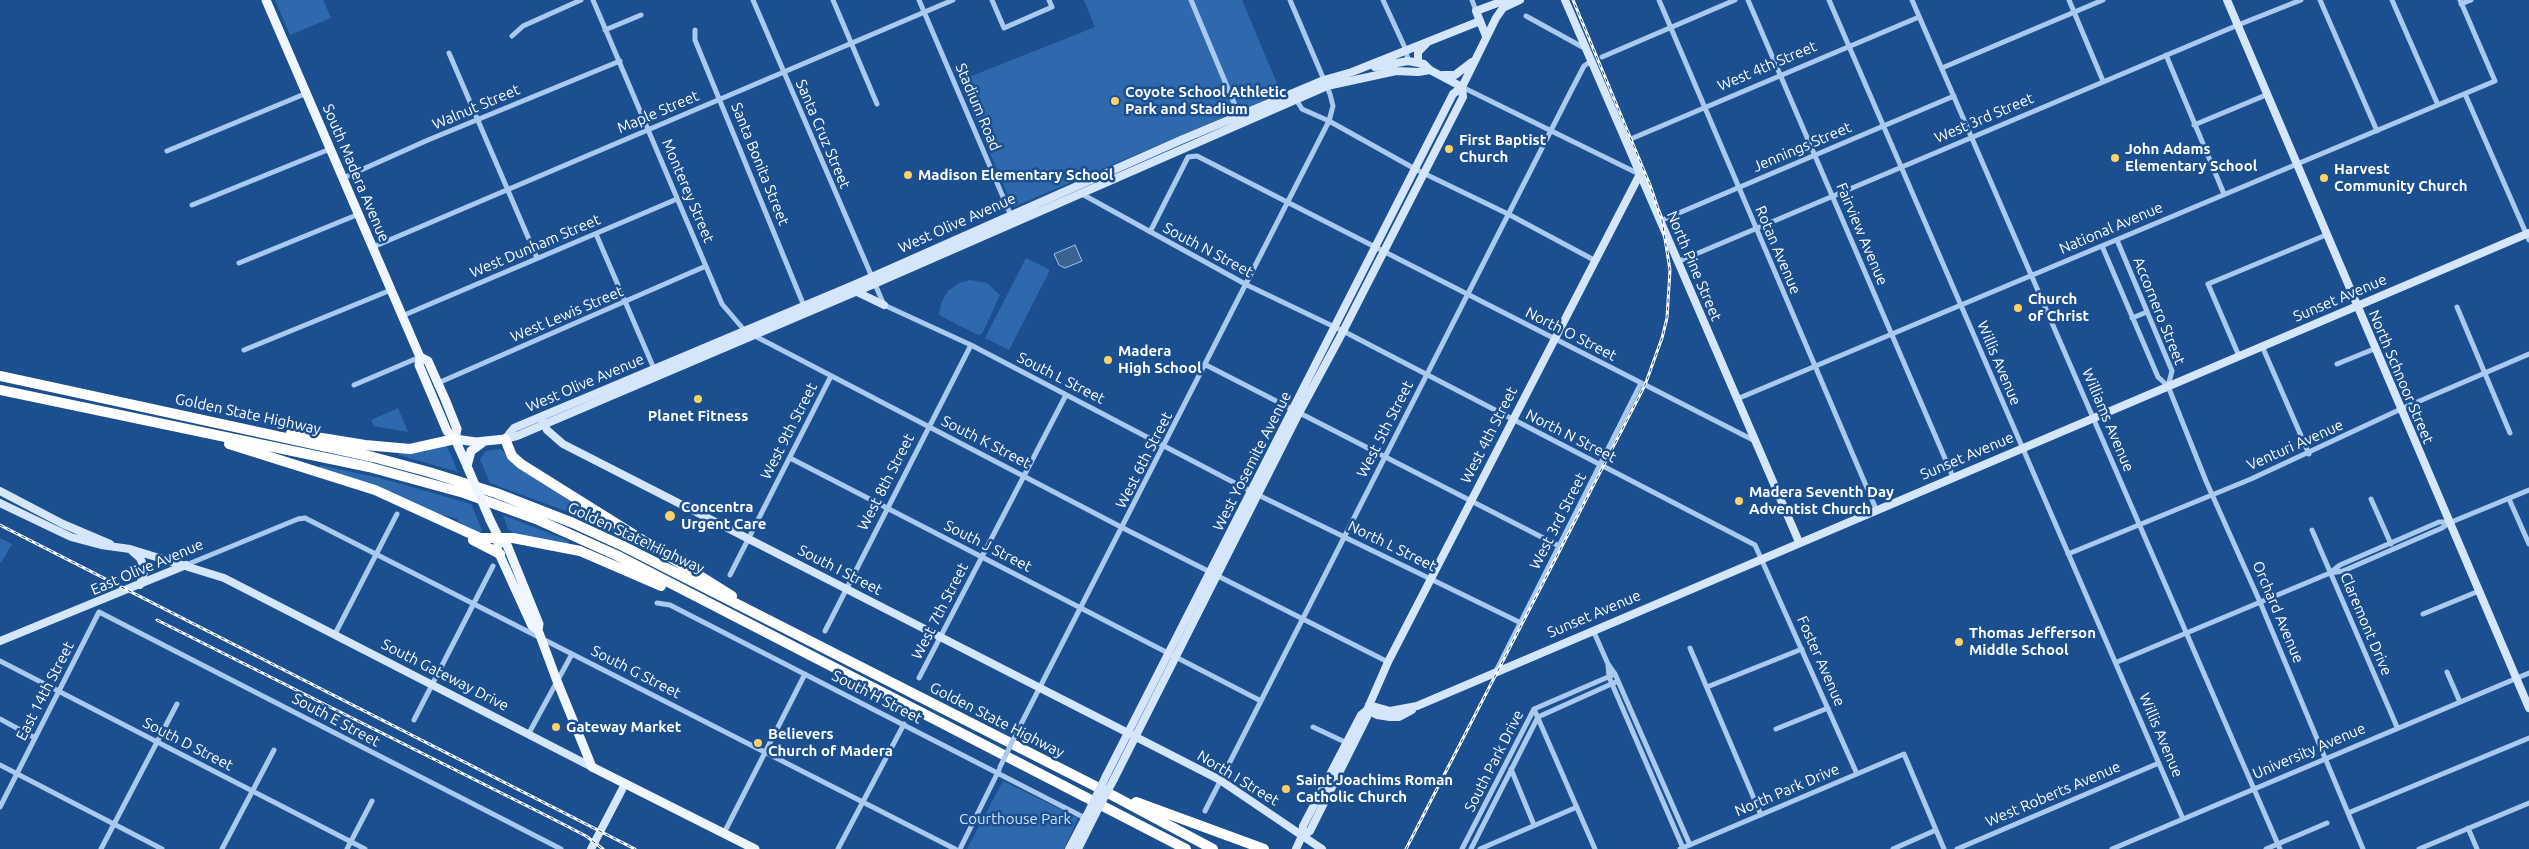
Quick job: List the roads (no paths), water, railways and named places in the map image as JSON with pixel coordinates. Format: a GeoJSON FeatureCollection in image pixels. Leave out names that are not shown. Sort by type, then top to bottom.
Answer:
{"type":"FeatureCollection","features":[{"type":"Feature","properties":{"kind":"highway","name":"Golden State Highway"},"geometry":{"type":"LineString","coordinates":[[0,376],[373,457],[430,472],[496,493],[573,523],[623,546],[972,725],[1096,786],[1213,849]]}},
{"type":"Feature","properties":{"kind":"highway","name":"Golden State Highway"},"geometry":{"type":"LineString","coordinates":[[0,390],[370,467],[427,482],[501,506],[573,534],[1186,849]]}},
{"type":"Feature","properties":{"kind":"highway"},"geometry":{"type":"LineString","coordinates":[[170,412],[399,449],[419,448],[455,439]]}},
{"type":"Feature","properties":{"kind":"highway"},"geometry":{"type":"LineString","coordinates":[[166,425],[374,490],[480,538],[513,538],[580,551],[742,620]]}},
{"type":"Feature","properties":{"kind":"highway"},"geometry":{"type":"LineString","coordinates":[[505,439],[512,456],[521,464],[722,589],[750,610]]}},
{"type":"Feature","properties":{"kind":"highway"},"geometry":{"type":"LineString","coordinates":[[452,526],[455,530],[500,554]]}},
{"type":"Feature","properties":{"kind":"highway"},"geometry":{"type":"LineString","coordinates":[[1096,786],[1264,849]]}},
{"type":"Feature","properties":{"kind":"highway"},"geometry":{"type":"LineString","coordinates":[[1128,820],[1171,849]]}},
{"type":"Feature","properties":{"kind":"main road","name":"South Madera Avenue"},"geometry":{"type":"LineString","coordinates":[[266,0],[420,357],[418,365],[439,413],[447,431],[455,439],[499,538],[507,545],[539,624],[539,634]]}},
{"type":"Feature","properties":{"kind":"main road","name":"North Pine Street"},"geometry":{"type":"LineString","coordinates":[[1565,0],[1798,542]]}},
{"type":"Feature","properties":{"kind":"main road","name":"North Schnoor Street"},"geometry":{"type":"LineString","coordinates":[[2227,0],[2529,708]]}},
{"type":"Feature","properties":{"kind":"main road"},"geometry":{"type":"LineString","coordinates":[[1486,36],[1476,11],[1503,1],[1517,1]]}},
{"type":"Feature","properties":{"kind":"main road","name":"West Yosemite Avenue"},"geometry":{"type":"LineString","coordinates":[[1069,849],[1093,811],[1420,171],[1453,94],[1462,87],[1486,36],[1503,8],[1517,1]]}},
{"type":"Feature","properties":{"kind":"main road","name":"West Olive Avenue"},"geometry":{"type":"LineString","coordinates":[[655,372],[754,336],[857,292],[872,281],[1011,214],[1240,115],[1326,83],[1415,45],[1426,44],[1480,20]]}},
{"type":"Feature","properties":{"kind":"main road"},"geometry":{"type":"LineString","coordinates":[[1418,62],[1418,52],[1426,44]]}},
{"type":"Feature","properties":{"kind":"main road","name":"West Olive Avenue"},"geometry":{"type":"LineString","coordinates":[[455,439],[485,442],[517,436],[543,421],[655,372],[744,330],[1015,223],[1297,101],[1326,83],[1396,71],[1434,72],[1455,75],[1475,59]]}},
{"type":"Feature","properties":{"kind":"main road"},"geometry":{"type":"LineString","coordinates":[[1379,74],[1380,71],[1405,65],[1408,61]]}},
{"type":"Feature","properties":{"kind":"main road"},"geometry":{"type":"LineString","coordinates":[[1352,72],[1408,61],[1418,62],[1462,87]]}},
{"type":"Feature","properties":{"kind":"main road","name":"West 4th Street"},"geometry":{"type":"LineString","coordinates":[[1296,849],[1302,836],[1303,826],[1361,715],[1368,707],[1388,662],[1640,174]]}},
{"type":"Feature","properties":{"kind":"main road","name":"Sunset Avenue"},"geometry":{"type":"LineString","coordinates":[[1368,707],[1390,711],[1417,706],[1496,670],[1798,542],[2356,306],[2528,236]]}},
{"type":"Feature","properties":{"kind":"main road"},"geometry":{"type":"LineString","coordinates":[[857,292],[884,305]]}},
{"type":"Feature","properties":{"kind":"main road","name":"South Madera Avenue"},"geometry":{"type":"LineString","coordinates":[[420,357],[428,361],[438,383],[457,428],[455,439]]}},
{"type":"Feature","properties":{"kind":"main road","name":"South I Street"},"geometry":{"type":"LineString","coordinates":[[543,421],[563,444],[1132,735]]}},
{"type":"Feature","properties":{"kind":"main road"},"geometry":{"type":"LineString","coordinates":[[467,466],[471,451],[485,442]]}},
{"type":"Feature","properties":{"kind":"main road","name":"South Gateway Drive"},"geometry":{"type":"LineString","coordinates":[[0,491],[63,524],[114,546]]}},
{"type":"Feature","properties":{"kind":"main road","name":"South Gateway Drive"},"geometry":{"type":"LineString","coordinates":[[0,503],[71,537],[130,549],[186,565],[242,587],[755,849]]}},
{"type":"Feature","properties":{"kind":"main road","name":"South Madera Avenue"},"geometry":{"type":"LineString","coordinates":[[499,538],[497,549],[532,626],[539,634],[592,767]]}},
{"type":"Feature","properties":{"kind":"main road"},"geometry":{"type":"LineString","coordinates":[[130,549],[140,558],[145,569],[140,585]]}},
{"type":"Feature","properties":{"kind":"main road","name":"East Olive Avenue"},"geometry":{"type":"LineString","coordinates":[[0,641],[96,604],[186,565]]}},
{"type":"Feature","properties":{"kind":"main road","name":"West 4th Street"},"geometry":{"type":"LineString","coordinates":[[1302,836],[1310,831],[1367,717],[1368,707]]}},
{"type":"Feature","properties":{"kind":"main road","name":"North I Street"},"geometry":{"type":"LineString","coordinates":[[1132,735],[1220,780],[1322,849]]}},
{"type":"Feature","properties":{"kind":"main road"},"geometry":{"type":"LineString","coordinates":[[591,849],[625,784]]}},
{"type":"Feature","properties":{"kind":"main road","name":"West Yosemite Avenue"},"geometry":{"type":"LineString","coordinates":[[1078,849],[1088,819]]}},
{"type":"Feature","properties":{"kind":"street"},"geometry":{"type":"LineString","coordinates":[[512,36],[523,26],[581,0]]}},
{"type":"Feature","properties":{"kind":"street","name":"Monterey Street"},"geometry":{"type":"LineString","coordinates":[[593,0],[722,304],[744,330]]}},
{"type":"Feature","properties":{"kind":"street","name":"Santa Cruz Street"},"geometry":{"type":"LineString","coordinates":[[753,0],[872,281]]}},
{"type":"Feature","properties":{"kind":"street"},"geometry":{"type":"LineString","coordinates":[[833,0],[877,104]]}},
{"type":"Feature","properties":{"kind":"street","name":"Stadium Road"},"geometry":{"type":"LineString","coordinates":[[919,0],[1015,223]]}},
{"type":"Feature","properties":{"kind":"street","name":"Maple Street"},"geometry":{"type":"LineString","coordinates":[[373,247],[953,0]]}},
{"type":"Feature","properties":{"kind":"street"},"geometry":{"type":"LineString","coordinates":[[992,0],[1004,28],[1052,7],[1049,0]]}},
{"type":"Feature","properties":{"kind":"street"},"geometry":{"type":"LineString","coordinates":[[1191,0],[1240,115]]}},
{"type":"Feature","properties":{"kind":"street","name":"West 6th Street"},"geometry":{"type":"LineString","coordinates":[[960,849],[1039,688],[1165,446],[1329,121],[1333,106],[1326,83],[1290,0]]}},
{"type":"Feature","properties":{"kind":"street"},"geometry":{"type":"LineString","coordinates":[[1384,0],[1406,50],[1408,61]]}},
{"type":"Feature","properties":{"kind":"street"},"geometry":{"type":"LineString","coordinates":[[1472,0],[1476,11]]}},
{"type":"Feature","properties":{"kind":"street","name":"Rotan Avenue"},"geometry":{"type":"LineString","coordinates":[[1659,0],[1703,109],[1876,510]]}},
{"type":"Feature","properties":{"kind":"street"},"geometry":{"type":"LineString","coordinates":[[1602,57],[1735,0]]}},
{"type":"Feature","properties":{"kind":"street","name":"Fairview Avenue"},"geometry":{"type":"LineString","coordinates":[[1748,0],[1953,477]]}},
{"type":"Feature","properties":{"kind":"street","name":"Willis Avenue"},"geometry":{"type":"LineString","coordinates":[[1829,0],[2021,448],[2117,662],[2183,819]]}},
{"type":"Feature","properties":{"kind":"street","name":"Williams Avenue"},"geometry":{"type":"LineString","coordinates":[[1912,0],[2188,632],[2279,846]]}},
{"type":"Feature","properties":{"kind":"street"},"geometry":{"type":"LineString","coordinates":[[2069,0],[2103,82]]}},
{"type":"Feature","properties":{"kind":"street"},"geometry":{"type":"LineString","coordinates":[[1942,68],[2103,0]]}},
{"type":"Feature","properties":{"kind":"street","name":"West 3rd Street"},"geometry":{"type":"LineString","coordinates":[[1678,262],[2166,55],[2301,0]]}},
{"type":"Feature","properties":{"kind":"street"},"geometry":{"type":"LineString","coordinates":[[2320,0],[2377,131]]}},
{"type":"Feature","properties":{"kind":"street"},"geometry":{"type":"LineString","coordinates":[[2392,0],[2438,105]]}},
{"type":"Feature","properties":{"kind":"street"},"geometry":{"type":"LineString","coordinates":[[2460,2],[2470,0]]}},
{"type":"Feature","properties":{"kind":"street","name":"National Avenue"},"geometry":{"type":"LineString","coordinates":[[1737,399],[2495,81],[2460,2]]}},
{"type":"Feature","properties":{"kind":"street"},"geometry":{"type":"LineString","coordinates":[[605,30],[641,15]]}},
{"type":"Feature","properties":{"kind":"street"},"geometry":{"type":"LineString","coordinates":[[1526,16],[1586,49]]}},
{"type":"Feature","properties":{"kind":"street","name":"West 4th Street"},"geometry":{"type":"LineString","coordinates":[[1626,142],[1920,17]]}},
{"type":"Feature","properties":{"kind":"street","name":"Santa Bonita Street"},"geometry":{"type":"LineString","coordinates":[[695,30],[695,40],[804,306]]}},
{"type":"Feature","properties":{"kind":"street"},"geometry":{"type":"LineString","coordinates":[[449,53],[537,258]]}},
{"type":"Feature","properties":{"kind":"street"},"geometry":{"type":"LineString","coordinates":[[2166,55],[2224,194]]}},
{"type":"Feature","properties":{"kind":"street","name":"Walnut Street"},"geometry":{"type":"LineString","coordinates":[[343,178],[477,119],[620,61]]}},
{"type":"Feature","properties":{"kind":"street","name":"West 5th Street"},"geometry":{"type":"LineString","coordinates":[[1205,811],[1551,130],[1584,66],[1591,61]]}},
{"type":"Feature","properties":{"kind":"street"},"geometry":{"type":"LineString","coordinates":[[1462,87],[1640,174]]}},
{"type":"Feature","properties":{"kind":"street"},"geometry":{"type":"LineString","coordinates":[[167,151],[307,93]]}},
{"type":"Feature","properties":{"kind":"street"},"geometry":{"type":"LineString","coordinates":[[2464,94],[2528,236]]}},
{"type":"Feature","properties":{"kind":"street"},"geometry":{"type":"LineString","coordinates":[[2194,125],[2266,95]]}},
{"type":"Feature","properties":{"kind":"street","name":"Jennings Street"},"geometry":{"type":"LineString","coordinates":[[1660,221],[1954,96]]}},
{"type":"Feature","properties":{"kind":"street"},"geometry":{"type":"LineString","coordinates":[[1297,101],[1302,109],[1329,121],[1420,171],[1508,214],[1594,260]]}},
{"type":"Feature","properties":{"kind":"street"},"geometry":{"type":"LineString","coordinates":[[192,205],[330,149]]}},
{"type":"Feature","properties":{"kind":"street","name":"North O Street"},"geometry":{"type":"LineString","coordinates":[[1150,232],[1188,157],[1197,156],[1288,204],[1380,248],[1467,295],[1755,442]]}},
{"type":"Feature","properties":{"kind":"street","name":"South N Street"},"geometry":{"type":"LineString","coordinates":[[1071,188],[1247,285],[1339,330]]}},
{"type":"Feature","properties":{"kind":"street","name":"West Dunham Street"},"geometry":{"type":"LineString","coordinates":[[402,316],[677,199]]}},
{"type":"Feature","properties":{"kind":"street"},"geometry":{"type":"LineString","coordinates":[[239,263],[359,214]]}},
{"type":"Feature","properties":{"kind":"street"},"geometry":{"type":"LineString","coordinates":[[596,234],[655,372]]}},
{"type":"Feature","properties":{"kind":"street"},"geometry":{"type":"LineString","coordinates":[[2239,356],[2208,284],[2326,235]]}},
{"type":"Feature","properties":{"kind":"street","name":"Accornero Street"},"geometry":{"type":"LineString","coordinates":[[2102,246],[2158,377],[2168,386],[2172,371],[2117,240]]}},
{"type":"Feature","properties":{"kind":"street","name":"West Lewis Street"},"geometry":{"type":"LineString","coordinates":[[438,383],[706,266]]}},
{"type":"Feature","properties":{"kind":"street"},"geometry":{"type":"LineString","coordinates":[[872,281],[884,305]]}},
{"type":"Feature","properties":{"kind":"street"},"geometry":{"type":"LineString","coordinates":[[244,350],[391,290]]}},
{"type":"Feature","properties":{"kind":"street","name":"South L Street"},"geometry":{"type":"LineString","coordinates":[[884,305],[971,345],[1255,493]]}},
{"type":"Feature","properties":{"kind":"street"},"geometry":{"type":"LineString","coordinates":[[2457,308],[2510,433]]}},
{"type":"Feature","properties":{"kind":"street"},"geometry":{"type":"LineString","coordinates":[[2132,318],[2147,312]]}},
{"type":"Feature","properties":{"kind":"street","name":"South K Street"},"geometry":{"type":"LineString","coordinates":[[744,330],[830,378],[1388,662]]}},
{"type":"Feature","properties":{"kind":"street","name":"North N Street"},"geometry":{"type":"LineString","coordinates":[[1339,330],[1756,545],[1761,558]]}},
{"type":"Feature","properties":{"kind":"street","name":"West 8th Street"},"geometry":{"type":"LineString","coordinates":[[825,631],[845,588],[971,345]]}},
{"type":"Feature","properties":{"kind":"street"},"geometry":{"type":"LineString","coordinates":[[2262,346],[2309,454]]}},
{"type":"Feature","properties":{"kind":"street"},"geometry":{"type":"LineString","coordinates":[[2337,364],[2374,348]]}},
{"type":"Feature","properties":{"kind":"street","name":"Venturi Avenue"},"geometry":{"type":"LineString","coordinates":[[2068,554],[2309,454],[2401,409],[2529,354]]}},
{"type":"Feature","properties":{"kind":"street"},"geometry":{"type":"LineString","coordinates":[[354,386],[420,357]]}},
{"type":"Feature","properties":{"kind":"street"},"geometry":{"type":"LineString","coordinates":[[1206,365],[1559,546]]}},
{"type":"Feature","properties":{"kind":"street","name":"West 9th Street"},"geometry":{"type":"LineString","coordinates":[[730,575],[830,378]]}},
{"type":"Feature","properties":{"kind":"street","name":"West 3rd Street"},"geometry":{"type":"LineString","coordinates":[[1496,670],[1641,383]]}},
{"type":"Feature","properties":{"kind":"street","name":"Orchard Avenue"},"geometry":{"type":"LineString","coordinates":[[2168,386],[2363,849]]}},
{"type":"Feature","properties":{"kind":"street","name":"West 7th Street"},"geometry":{"type":"LineString","coordinates":[[919,678],[1066,394]]}},
{"type":"Feature","properties":{"kind":"street","name":"South J Street"},"geometry":{"type":"LineString","coordinates":[[790,458],[1261,701]]}},
{"type":"Feature","properties":{"kind":"street"},"geometry":{"type":"LineString","coordinates":[[2117,662],[2330,573],[2343,571],[2442,528],[2449,522],[2529,490]]}},
{"type":"Feature","properties":{"kind":"street","name":"North L Street"},"geometry":{"type":"LineString","coordinates":[[1255,493],[1520,622]]}},
{"type":"Feature","properties":{"kind":"street"},"geometry":{"type":"LineString","coordinates":[[2371,499],[2393,549]]}},
{"type":"Feature","properties":{"kind":"street"},"geometry":{"type":"LineString","coordinates":[[2509,499],[2529,544]]}},
{"type":"Feature","properties":{"kind":"street"},"geometry":{"type":"LineString","coordinates":[[335,634],[397,514]]}},
{"type":"Feature","properties":{"kind":"street","name":"South G Street"},"geometry":{"type":"LineString","coordinates":[[305,518],[539,634],[572,654],[955,849]]}},
{"type":"Feature","properties":{"kind":"street","name":"East Olive Avenue"},"geometry":{"type":"LineString","coordinates":[[186,565],[298,519],[305,518]]}},
{"type":"Feature","properties":{"kind":"street"},"geometry":{"type":"LineString","coordinates":[[2330,573],[2340,565],[2439,522],[2449,522]]}},
{"type":"Feature","properties":{"kind":"street","name":"Claremont Drive"},"geometry":{"type":"LineString","coordinates":[[2312,530],[2397,727]]}},
{"type":"Feature","properties":{"kind":"street","name":"Foster Avenue"},"geometry":{"type":"LineString","coordinates":[[1761,558],[1857,774]]}},
{"type":"Feature","properties":{"kind":"street"},"geometry":{"type":"LineString","coordinates":[[414,720],[493,566]]}},
{"type":"Feature","properties":{"kind":"street"},"geometry":{"type":"LineString","coordinates":[[2423,614],[2479,591]]}},
{"type":"Feature","properties":{"kind":"street","name":"South H Street"},"geometry":{"type":"LineString","coordinates":[[657,603],[670,604],[904,724],[999,769],[1088,819]]}},
{"type":"Feature","properties":{"kind":"street"},"geometry":{"type":"LineString","coordinates":[[96,604],[99,612]]}},
{"type":"Feature","properties":{"kind":"street","name":"East 14th Street"},"geometry":{"type":"LineString","coordinates":[[0,807],[99,612]]}},
{"type":"Feature","properties":{"kind":"street","name":"South E Street"},"geometry":{"type":"LineString","coordinates":[[99,612],[561,849]]}},
{"type":"Feature","properties":{"kind":"street"},"geometry":{"type":"LineString","coordinates":[[1593,630],[1608,664],[1615,674],[1690,845]]}},
{"type":"Feature","properties":{"kind":"street"},"geometry":{"type":"LineString","coordinates":[[1690,648],[1761,815]]}},
{"type":"Feature","properties":{"kind":"street"},"geometry":{"type":"LineString","coordinates":[[1706,687],[1802,649]]}},
{"type":"Feature","properties":{"kind":"street"},"geometry":{"type":"LineString","coordinates":[[529,733],[572,654]]}},
{"type":"Feature","properties":{"kind":"street","name":"South D Street"},"geometry":{"type":"LineString","coordinates":[[0,662],[365,849]]}},
{"type":"Feature","properties":{"kind":"street"},"geometry":{"type":"LineString","coordinates":[[1608,664],[1612,684],[1681,848]]}},
{"type":"Feature","properties":{"kind":"street"},"geometry":{"type":"LineString","coordinates":[[2447,672],[2460,702]]}},
{"type":"Feature","properties":{"kind":"street","name":"University Avenue"},"geometry":{"type":"LineString","coordinates":[[2112,849],[2397,727],[2529,673]]}},
{"type":"Feature","properties":{"kind":"street"},"geometry":{"type":"LineString","coordinates":[[724,833],[805,674]]}},
{"type":"Feature","properties":{"kind":"street","name":"South Park Drive"},"geometry":{"type":"LineString","coordinates":[[1462,849],[1534,709],[1615,674]]}},
{"type":"Feature","properties":{"kind":"street","name":"South Park Drive"},"geometry":{"type":"LineString","coordinates":[[1471,849],[1538,717],[1618,681]]}},
{"type":"Feature","properties":{"kind":"street"},"geometry":{"type":"LineString","coordinates":[[101,849],[177,704]]}},
{"type":"Feature","properties":{"kind":"street"},"geometry":{"type":"LineString","coordinates":[[1776,730],[1828,708]]}},
{"type":"Feature","properties":{"kind":"street"},"geometry":{"type":"LineString","coordinates":[[1534,709],[1595,849]]}},
{"type":"Feature","properties":{"kind":"street"},"geometry":{"type":"LineString","coordinates":[[0,719],[35,738]]}},
{"type":"Feature","properties":{"kind":"street"},"geometry":{"type":"LineString","coordinates":[[838,849],[904,724]]}},
{"type":"Feature","properties":{"kind":"street"},"geometry":{"type":"LineString","coordinates":[[1314,727],[1347,743]]}},
{"type":"Feature","properties":{"kind":"street"},"geometry":{"type":"LineString","coordinates":[[2348,813],[2529,738]]}},
{"type":"Feature","properties":{"kind":"street"},"geometry":{"type":"LineString","coordinates":[[222,849],[274,750]]}},
{"type":"Feature","properties":{"kind":"street","name":"North Park Drive"},"geometry":{"type":"LineString","coordinates":[[1681,848],[1904,754],[1936,830]]}},
{"type":"Feature","properties":{"kind":"street","name":"West Roberts Avenue"},"geometry":{"type":"LineString","coordinates":[[1957,849],[2159,762]]}},
{"type":"Feature","properties":{"kind":"street"},"geometry":{"type":"LineString","coordinates":[[0,765],[162,849]]}},
{"type":"Feature","properties":{"kind":"street"},"geometry":{"type":"LineString","coordinates":[[1511,769],[1534,825]]}},
{"type":"Feature","properties":{"kind":"street"},"geometry":{"type":"LineString","coordinates":[[347,849],[372,801]]}},
{"type":"Feature","properties":{"kind":"street"},"geometry":{"type":"LineString","coordinates":[[2419,849],[2528,803],[2529,810]]}},
{"type":"Feature","properties":{"kind":"street"},"geometry":{"type":"LineString","coordinates":[[1480,849],[1577,807]]}},
{"type":"Feature","properties":{"kind":"street"},"geometry":{"type":"LineString","coordinates":[[2266,849],[2279,846],[2327,823]]}},
{"type":"Feature","properties":{"kind":"street"},"geometry":{"type":"LineString","coordinates":[[2468,828],[2477,849]]}},
{"type":"Feature","properties":{"kind":"street"},"geometry":{"type":"LineString","coordinates":[[1893,849],[1936,830],[1944,849]]}},
{"type":"Feature","properties":{"kind":"railway"},"geometry":{"type":"LineString","coordinates":[[1406,849],[1645,385],[1667,318],[1670,270],[1662,220],[1650,185],[1573,0]]}},
{"type":"Feature","properties":{"kind":"railway"},"geometry":{"type":"LineString","coordinates":[[0,525],[635,849]]}},
{"type":"Feature","properties":{"kind":"railway"},"geometry":{"type":"LineString","coordinates":[[157,620],[557,821],[586,836],[603,849]]}},
{"type":"Feature","properties":{"kind":"place","name":"Coyote School Athletic Park and Stadium"},"geometry":{"type":"Point","coordinates":[1115,101]}},
{"type":"Feature","properties":{"kind":"place","name":"First Baptist Church"},"geometry":{"type":"Point","coordinates":[1449,149]}},
{"type":"Feature","properties":{"kind":"place","name":"John Adams Elementary School"},"geometry":{"type":"Point","coordinates":[2115,158]}},
{"type":"Feature","properties":{"kind":"place","name":"Madison Elementary School"},"geometry":{"type":"Point","coordinates":[908,175]}},
{"type":"Feature","properties":{"kind":"place","name":"Harvest Community Church"},"geometry":{"type":"Point","coordinates":[2324,178]}},
{"type":"Feature","properties":{"kind":"place","name":"Church of Christ"},"geometry":{"type":"Point","coordinates":[2018,308]}},
{"type":"Feature","properties":{"kind":"place","name":"Madera High School"},"geometry":{"type":"Point","coordinates":[1108,360]}},
{"type":"Feature","properties":{"kind":"place","name":"Planet Fitness"},"geometry":{"type":"Point","coordinates":[698,399]}},
{"type":"Feature","properties":{"kind":"place","name":"Madera Seventh Day Adventist Church"},"geometry":{"type":"Point","coordinates":[1739,501]}},
{"type":"Feature","properties":{"kind":"place","name":"Concentra Urgent Care"},"geometry":{"type":"Point","coordinates":[670,516]}},
{"type":"Feature","properties":{"kind":"place","name":"Thomas Jefferson Middle School"},"geometry":{"type":"Point","coordinates":[1959,642]}},
{"type":"Feature","properties":{"kind":"place","name":"Gateway Market"},"geometry":{"type":"Point","coordinates":[556,727]}},
{"type":"Feature","properties":{"kind":"place","name":"Believers Church of Madera"},"geometry":{"type":"Point","coordinates":[758,743]}},
{"type":"Feature","properties":{"kind":"place","name":"Saint Joachims Roman Catholic Church"},"geometry":{"type":"Point","coordinates":[1286,789]}},
{"type":"Feature","properties":{"kind":"park label","name":"Courthouse Park"},"geometry":{"type":"Point","coordinates":[1015,819]}}]}
